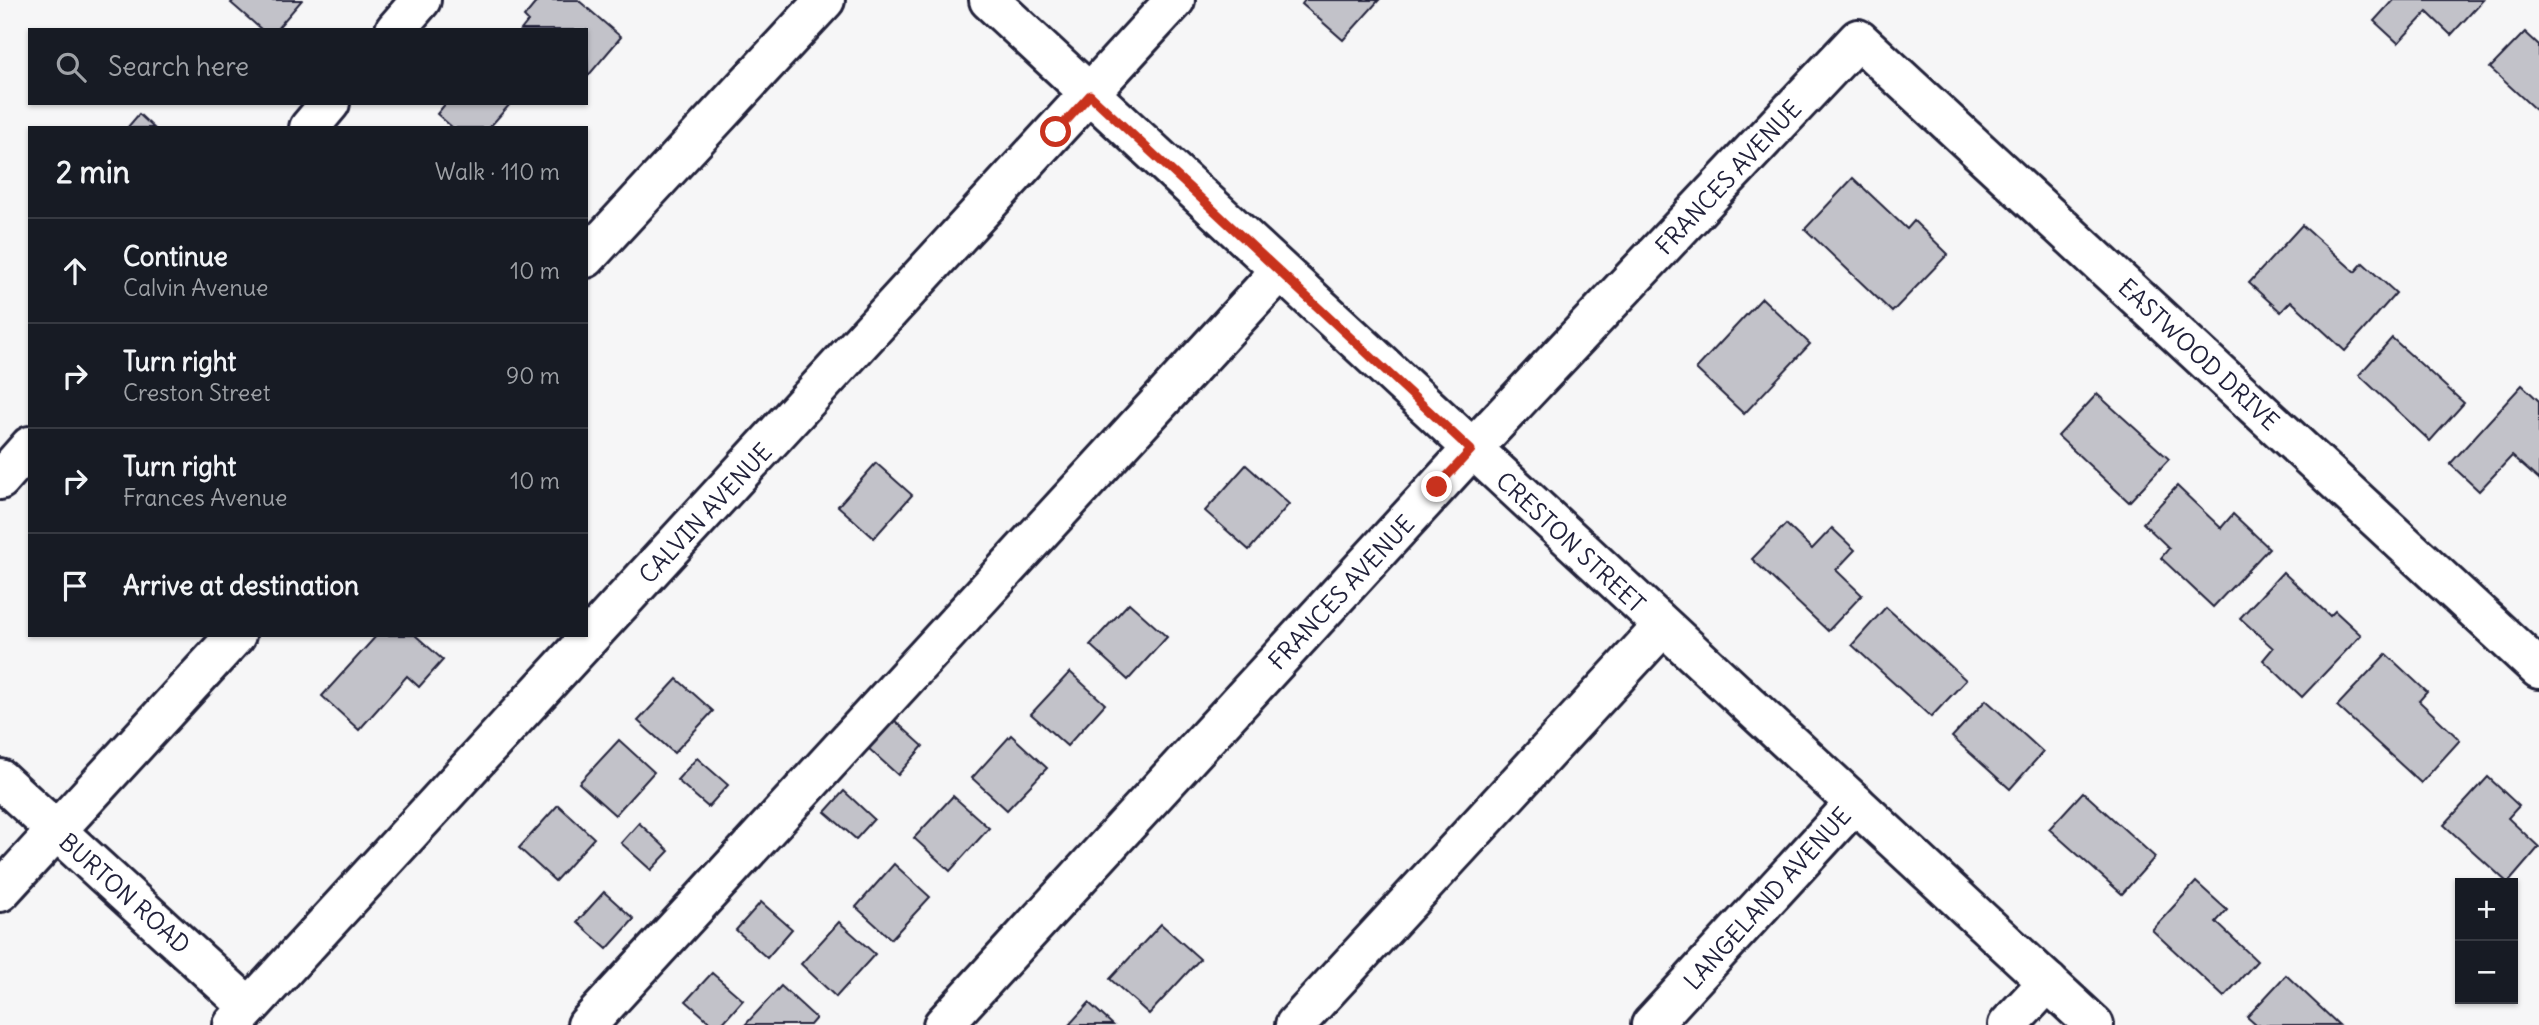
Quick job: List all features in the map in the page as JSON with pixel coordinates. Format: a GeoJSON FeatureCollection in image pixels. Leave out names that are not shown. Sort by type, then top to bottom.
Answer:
{"type":"FeatureCollection","features":[{"type":"Feature","properties":{"kind":"street"},"geometry":{"type":"LineString","coordinates":[[397,28],[421,0]]}},
{"type":"Feature","properties":{"kind":"street"},"geometry":{"type":"LineString","coordinates":[[588,256],[825,0]]}},
{"type":"Feature","properties":{"kind":"street","name":"CRESTON STREET"},"geometry":{"type":"LineString","coordinates":[[989,0],[1471,450],[2094,1025]]}},
{"type":"Feature","properties":{"kind":"street","name":"CALVIN AVENUE"},"geometry":{"type":"LineString","coordinates":[[241,1016],[1175,0]]}},
{"type":"Feature","properties":{"kind":"street","name":"FRANCES AVENUE"},"geometry":{"type":"LineString","coordinates":[[943,1025],[1471,450],[1858,39]]}},
{"type":"Feature","properties":{"kind":"street","name":"EASTWOOD DRIVE"},"geometry":{"type":"LineString","coordinates":[[1858,39],[2539,669]]}},
{"type":"Feature","properties":{"kind":"street"},"geometry":{"type":"LineString","coordinates":[[311,126],[328,105]]}},
{"type":"Feature","properties":{"kind":"street"},"geometry":{"type":"LineString","coordinates":[[587,1025],[1280,271]]}},
{"type":"Feature","properties":{"kind":"street"},"geometry":{"type":"LineString","coordinates":[[0,480],[28,448]]}},
{"type":"Feature","properties":{"kind":"street"},"geometry":{"type":"LineString","coordinates":[[1295,1025],[1662,626]]}},
{"type":"Feature","properties":{"kind":"street"},"geometry":{"type":"LineString","coordinates":[[0,892],[234,637]]}},
{"type":"Feature","properties":{"kind":"street","name":"BURTON ROAD"},"geometry":{"type":"LineString","coordinates":[[0,779],[56,830],[241,1016]]}},
{"type":"Feature","properties":{"kind":"street","name":"LANGELAND AVENUE"},"geometry":{"type":"LineString","coordinates":[[1651,1025],[1854,803]]}},
{"type":"Feature","properties":{"kind":"street"},"geometry":{"type":"LineString","coordinates":[[2008,1025],[2048,982]]}},
{"type":"Feature","properties":{"kind":"building"},"geometry":{"type":"Polygon","coordinates":[[[234,0],[302,0],[278,28],[260,28],[231,3],[234,0]]]}},
{"type":"Feature","properties":{"kind":"building"},"geometry":{"type":"Polygon","coordinates":[[[538,0],[578,0],[621,37],[588,76],[588,28],[523,28],[528,21],[524,17],[538,0]]]}},
{"type":"Feature","properties":{"kind":"building"},"geometry":{"type":"Polygon","coordinates":[[[1305,0],[1379,0],[1343,40],[1302,4],[1305,0]]]}},
{"type":"Feature","properties":{"kind":"building"},"geometry":{"type":"Polygon","coordinates":[[[2393,0],[2483,0],[2451,35],[2427,12],[2398,43],[2374,21],[2393,0]]]}},
{"type":"Feature","properties":{"kind":"building"},"geometry":{"type":"Polygon","coordinates":[[[2525,32],[2539,45],[2539,113],[2490,68],[2525,32]]]}},
{"type":"Feature","properties":{"kind":"building"},"geometry":{"type":"Polygon","coordinates":[[[444,105],[509,105],[491,126],[451,126],[437,114],[444,105]]]}},
{"type":"Feature","properties":{"kind":"building"},"geometry":{"type":"Polygon","coordinates":[[[139,114],[152,126],[129,126],[139,114]]]}},
{"type":"Feature","properties":{"kind":"building"},"geometry":{"type":"Polygon","coordinates":[[[1853,178],[1907,229],[1914,221],[1948,254],[1892,312],[1805,229],[1853,178]]]}},
{"type":"Feature","properties":{"kind":"building"},"geometry":{"type":"Polygon","coordinates":[[[2302,225],[2355,272],[2363,263],[2396,293],[2345,351],[2291,301],[2281,312],[2249,283],[2302,225]]]}},
{"type":"Feature","properties":{"kind":"building"},"geometry":{"type":"Polygon","coordinates":[[[1762,298],[1810,344],[1744,414],[1696,369],[1762,298]]]}},
{"type":"Feature","properties":{"kind":"building"},"geometry":{"type":"Polygon","coordinates":[[[2392,338],[2464,403],[2430,441],[2359,375],[2392,338]]]}},
{"type":"Feature","properties":{"kind":"building"},"geometry":{"type":"Polygon","coordinates":[[[2522,385],[2539,401],[2539,480],[2512,456],[2479,491],[2450,464],[2522,385]]]}},
{"type":"Feature","properties":{"kind":"building"},"geometry":{"type":"Polygon","coordinates":[[[2097,394],[2169,459],[2129,502],[2058,436],[2097,394]]]}},
{"type":"Feature","properties":{"kind":"building"},"geometry":{"type":"Polygon","coordinates":[[[876,463],[912,495],[874,538],[838,506],[876,463]]]}},
{"type":"Feature","properties":{"kind":"building"},"geometry":{"type":"Polygon","coordinates":[[[1246,465],[1289,504],[1249,550],[1205,511],[1246,465]]]}},
{"type":"Feature","properties":{"kind":"building"},"geometry":{"type":"Polygon","coordinates":[[[2177,486],[2221,528],[2233,514],[2269,548],[2213,607],[2161,558],[2169,548],[2143,523],[2177,486]]]}},
{"type":"Feature","properties":{"kind":"building"},"geometry":{"type":"Polygon","coordinates":[[[1786,524],[1812,549],[1832,528],[1855,550],[1836,570],[1862,595],[1828,631],[1752,559],[1786,524]]]}},
{"type":"Feature","properties":{"kind":"building"},"geometry":{"type":"Polygon","coordinates":[[[2283,572],[2330,616],[2335,611],[2361,635],[2302,697],[2263,660],[2273,648],[2240,618],[2283,572]]]}},
{"type":"Feature","properties":{"kind":"building"},"geometry":{"type":"Polygon","coordinates":[[[1129,603],[1167,637],[1128,680],[1090,645],[1129,603]]]}},
{"type":"Feature","properties":{"kind":"building"},"geometry":{"type":"Polygon","coordinates":[[[1886,607],[1966,680],[1931,717],[1852,645],[1886,607]]]}},
{"type":"Feature","properties":{"kind":"building"},"geometry":{"type":"Polygon","coordinates":[[[375,637],[417,637],[443,660],[419,687],[407,676],[359,730],[322,696],[375,637]]]}},
{"type":"Feature","properties":{"kind":"building"},"geometry":{"type":"Polygon","coordinates":[[[2386,654],[2427,692],[2419,701],[2460,740],[2421,783],[2337,706],[2386,654]]]}},
{"type":"Feature","properties":{"kind":"building"},"geometry":{"type":"Polygon","coordinates":[[[1070,672],[1105,704],[1067,746],[1031,714],[1070,672]]]}},
{"type":"Feature","properties":{"kind":"building"},"geometry":{"type":"Polygon","coordinates":[[[677,679],[713,711],[674,753],[638,721],[677,679]]]}},
{"type":"Feature","properties":{"kind":"building"},"geometry":{"type":"Polygon","coordinates":[[[1986,700],[2043,752],[2010,789],[1952,737],[1986,700]]]}},
{"type":"Feature","properties":{"kind":"building"},"geometry":{"type":"Polygon","coordinates":[[[893,719],[923,746],[898,775],[867,747],[893,719]]]}},
{"type":"Feature","properties":{"kind":"building"},"geometry":{"type":"Polygon","coordinates":[[[1011,735],[1047,768],[1007,810],[972,778],[1011,735]]]}},
{"type":"Feature","properties":{"kind":"building"},"geometry":{"type":"Polygon","coordinates":[[[619,740],[654,772],[615,815],[579,783],[619,740]]]}},
{"type":"Feature","properties":{"kind":"building"},"geometry":{"type":"Polygon","coordinates":[[[697,758],[728,785],[708,807],[677,780],[697,758]]]}},
{"type":"Feature","properties":{"kind":"building"},"geometry":{"type":"Polygon","coordinates":[[[2488,777],[2519,806],[2508,818],[2539,847],[2512,878],[2502,878],[2444,825],[2488,777]]]}},
{"type":"Feature","properties":{"kind":"building"},"geometry":{"type":"Polygon","coordinates":[[[844,791],[874,819],[856,839],[825,812],[844,791]]]}},
{"type":"Feature","properties":{"kind":"building"},"geometry":{"type":"Polygon","coordinates":[[[2083,792],[2155,857],[2122,894],[2049,829],[2083,792]]]}},
{"type":"Feature","properties":{"kind":"building"},"geometry":{"type":"Polygon","coordinates":[[[953,796],[989,828],[950,871],[914,838],[953,796]]]}},
{"type":"Feature","properties":{"kind":"building"},"geometry":{"type":"Polygon","coordinates":[[[558,805],[594,838],[555,881],[519,848],[558,805]]]}},
{"type":"Feature","properties":{"kind":"building"},"geometry":{"type":"Polygon","coordinates":[[[639,823],[669,851],[651,870],[621,843],[639,823]]]}},
{"type":"Feature","properties":{"kind":"building"},"geometry":{"type":"Polygon","coordinates":[[[894,864],[930,897],[891,939],[856,907],[894,864]]]}},
{"type":"Feature","properties":{"kind":"building"},"geometry":{"type":"Polygon","coordinates":[[[2196,882],[2227,910],[2216,922],[2257,961],[2224,997],[2152,930],[2196,882]]]}},
{"type":"Feature","properties":{"kind":"building"},"geometry":{"type":"Polygon","coordinates":[[[604,892],[634,919],[607,949],[577,922],[604,892]]]}},
{"type":"Feature","properties":{"kind":"building"},"geometry":{"type":"Polygon","coordinates":[[[761,902],[792,929],[767,958],[736,930],[761,902]]]}},
{"type":"Feature","properties":{"kind":"building"},"geometry":{"type":"Polygon","coordinates":[[[839,922],[875,954],[836,997],[801,964],[839,922]]]}},
{"type":"Feature","properties":{"kind":"building"},"geometry":{"type":"Polygon","coordinates":[[[1161,924],[1200,959],[1149,1014],[1110,979],[1161,924]]]}},
{"type":"Feature","properties":{"kind":"building"},"geometry":{"type":"Polygon","coordinates":[[[712,973],[743,1000],[721,1025],[713,1025],[686,1001],[712,973]]]}},
{"type":"Feature","properties":{"kind":"building"},"geometry":{"type":"Polygon","coordinates":[[[2286,975],[2339,1025],[2256,1025],[2247,1017],[2286,975]]]}},
{"type":"Feature","properties":{"kind":"building"},"geometry":{"type":"Polygon","coordinates":[[[781,986],[816,1018],[810,1025],[745,1025],[781,986]]]}},
{"type":"Feature","properties":{"kind":"building"},"geometry":{"type":"Polygon","coordinates":[[[1089,1003],[1113,1025],[1069,1025],[1089,1003]]]}},
{"type":"Feature","properties":{"kind":"route"},"geometry":{"type":"LineString","coordinates":[[1056,132],[1090,95],[1280,271],[1471,450],[1437,487]]}}]}
